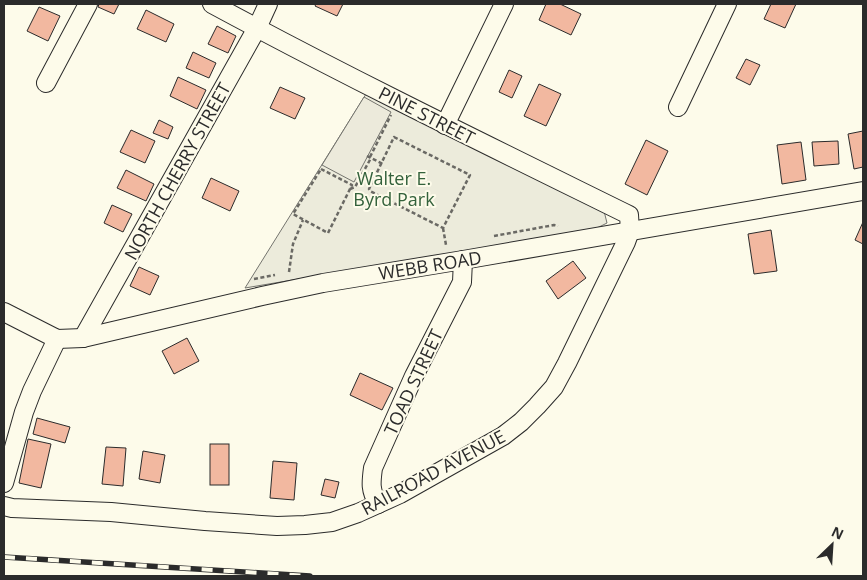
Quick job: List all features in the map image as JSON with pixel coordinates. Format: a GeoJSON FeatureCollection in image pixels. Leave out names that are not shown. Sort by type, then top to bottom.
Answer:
{"type":"FeatureCollection","features":[{"type":"Feature","properties":{"kind":"street"},"geometry":{"type":"LineString","coordinates":[[46,83],[88,4]]}},
{"type":"Feature","properties":{"kind":"street","name":"PINE STREET"},"geometry":{"type":"LineString","coordinates":[[212,4],[445,125],[628,215],[630,231]]}},
{"type":"Feature","properties":{"kind":"street","name":"NORTH CHERRY STREET"},"geometry":{"type":"LineString","coordinates":[[84,338],[257,28],[268,4]]}},
{"type":"Feature","properties":{"kind":"street"},"geometry":{"type":"LineString","coordinates":[[445,125],[504,4]]}},
{"type":"Feature","properties":{"kind":"street"},"geometry":{"type":"LineString","coordinates":[[678,107],[727,4]]}},
{"type":"Feature","properties":{"kind":"street","name":"WEBB ROAD"},"geometry":{"type":"LineString","coordinates":[[4,312],[57,338],[84,338],[323,283],[863,192]]}},
{"type":"Feature","properties":{"kind":"street","name":"RAILROAD AVENUE"},"geometry":{"type":"LineString","coordinates":[[4,506],[12,508],[111,512],[205,522],[278,526],[332,522],[358,513],[400,494],[503,436],[537,406],[554,387],[568,363],[630,231]]}},
{"type":"Feature","properties":{"kind":"street","name":"TOAD STREET"},"geometry":{"type":"LineString","coordinates":[[378,504],[372,494],[373,468],[414,376],[462,282],[463,260]]}},
{"type":"Feature","properties":{"kind":"street"},"geometry":{"type":"LineString","coordinates":[[4,483],[24,412],[57,338]]}},
{"type":"Feature","properties":{"kind":"path"},"geometry":{"type":"LineString","coordinates":[[443,228],[370,191],[369,189],[394,137],[470,175],[443,228],[446,245]]}},
{"type":"Feature","properties":{"kind":"path"},"geometry":{"type":"LineString","coordinates":[[368,156],[382,163]]}},
{"type":"Feature","properties":{"kind":"path"},"geometry":{"type":"LineString","coordinates":[[350,189],[355,187],[371,158]]}},
{"type":"Feature","properties":{"kind":"path"},"geometry":{"type":"LineString","coordinates":[[321,169],[334,177],[352,185],[328,232],[293,214],[321,169]]}},
{"type":"Feature","properties":{"kind":"path"},"geometry":{"type":"LineString","coordinates":[[334,177],[336,172]]}},
{"type":"Feature","properties":{"kind":"path"},"geometry":{"type":"LineString","coordinates":[[289,272],[293,244],[303,220]]}},
{"type":"Feature","properties":{"kind":"green space","name":"Walter E. Byrd Park"},"geometry":{"type":"Polygon","coordinates":[[[366,94],[604,211],[607,223],[595,229],[245,288],[366,94]]]}},
{"type":"Feature","properties":{"kind":"shaded area"},"geometry":{"type":"Polygon","coordinates":[[[364,97],[391,112],[354,182],[322,165],[364,97]]]}},
{"type":"Feature","properties":{"kind":"building"},"geometry":{"type":"Polygon","coordinates":[[[99,4],[119,4],[114,14],[98,7],[99,4]]]}},
{"type":"Feature","properties":{"kind":"building"},"geometry":{"type":"Polygon","coordinates":[[[316,4],[343,4],[337,16],[315,6],[316,4]]]}},
{"type":"Feature","properties":{"kind":"building"},"geometry":{"type":"Polygon","coordinates":[[[546,4],[560,4],[581,14],[571,35],[539,20],[546,4]]]}},
{"type":"Feature","properties":{"kind":"building"},"geometry":{"type":"Polygon","coordinates":[[[771,4],[796,4],[785,28],[764,19],[771,4]]]}},
{"type":"Feature","properties":{"kind":"building"},"geometry":{"type":"Polygon","coordinates":[[[39,7],[60,16],[48,41],[27,31],[39,7]]]}},
{"type":"Feature","properties":{"kind":"building"},"geometry":{"type":"Polygon","coordinates":[[[146,10],[174,24],[166,42],[137,29],[146,10]]]}},
{"type":"Feature","properties":{"kind":"building"},"geometry":{"type":"Polygon","coordinates":[[[217,26],[236,36],[228,53],[208,44],[217,26]]]}},
{"type":"Feature","properties":{"kind":"building"},"geometry":{"type":"Polygon","coordinates":[[[193,52],[216,63],[209,78],[186,68],[193,52]]]}},
{"type":"Feature","properties":{"kind":"building"},"geometry":{"type":"Polygon","coordinates":[[[746,59],[760,65],[750,85],[736,78],[746,59]]]}},
{"type":"Feature","properties":{"kind":"building"},"geometry":{"type":"Polygon","coordinates":[[[509,70],[522,76],[512,98],[499,92],[509,70]]]}},
{"type":"Feature","properties":{"kind":"building"},"geometry":{"type":"Polygon","coordinates":[[[178,77],[206,90],[197,109],[170,96],[178,77]]]}},
{"type":"Feature","properties":{"kind":"building"},"geometry":{"type":"Polygon","coordinates":[[[539,84],[561,94],[546,126],[524,116],[539,84]]]}},
{"type":"Feature","properties":{"kind":"building"},"geometry":{"type":"Polygon","coordinates":[[[280,87],[305,98],[295,119],[270,108],[280,87]]]}},
{"type":"Feature","properties":{"kind":"building"},"geometry":{"type":"Polygon","coordinates":[[[159,120],[173,127],[168,139],[153,133],[159,120]]]}},
{"type":"Feature","properties":{"kind":"building"},"geometry":{"type":"Polygon","coordinates":[[[131,130],[155,141],[145,163],[120,152],[131,130]]]}},
{"type":"Feature","properties":{"kind":"building"},"geometry":{"type":"Polygon","coordinates":[[[863,131],[863,167],[854,169],[848,134],[863,131]]]}},
{"type":"Feature","properties":{"kind":"building"},"geometry":{"type":"Polygon","coordinates":[[[646,140],[668,151],[647,195],[625,184],[646,140]]]}},
{"type":"Feature","properties":{"kind":"building"},"geometry":{"type":"Polygon","coordinates":[[[838,141],[839,164],[814,166],[812,142],[838,141]]]}},
{"type":"Feature","properties":{"kind":"building"},"geometry":{"type":"Polygon","coordinates":[[[801,142],[806,180],[782,184],[777,145],[801,142]]]}},
{"type":"Feature","properties":{"kind":"building"},"geometry":{"type":"Polygon","coordinates":[[[126,170],[154,184],[146,201],[117,188],[126,170]]]}},
{"type":"Feature","properties":{"kind":"building"},"geometry":{"type":"Polygon","coordinates":[[[211,178],[239,191],[230,211],[202,198],[211,178]]]}},
{"type":"Feature","properties":{"kind":"building"},"geometry":{"type":"Polygon","coordinates":[[[112,205],[132,214],[123,232],[104,223],[112,205]]]}},
{"type":"Feature","properties":{"kind":"building"},"geometry":{"type":"Polygon","coordinates":[[[863,222],[863,244],[855,240],[863,222]]]}},
{"type":"Feature","properties":{"kind":"building"},"geometry":{"type":"Polygon","coordinates":[[[771,230],[777,271],[754,274],[748,234],[771,230]]]}},
{"type":"Feature","properties":{"kind":"building"},"geometry":{"type":"Polygon","coordinates":[[[573,261],[586,278],[558,299],[546,281],[573,261]]]}},
{"type":"Feature","properties":{"kind":"building"},"geometry":{"type":"Polygon","coordinates":[[[139,267],[159,276],[150,295],[130,286],[139,267]]]}},
{"type":"Feature","properties":{"kind":"building"},"geometry":{"type":"Polygon","coordinates":[[[187,338],[199,361],[174,374],[162,351],[187,338]]]}},
{"type":"Feature","properties":{"kind":"building"},"geometry":{"type":"Polygon","coordinates":[[[360,373],[393,388],[382,410],[350,395],[360,373]]]}},
{"type":"Feature","properties":{"kind":"building"},"geometry":{"type":"Polygon","coordinates":[[[37,418],[70,427],[65,443],[33,434],[37,418]]]}},
{"type":"Feature","properties":{"kind":"building"},"geometry":{"type":"Polygon","coordinates":[[[28,439],[51,444],[41,488],[19,483],[28,439]]]}},
{"type":"Feature","properties":{"kind":"building"},"geometry":{"type":"Polygon","coordinates":[[[210,444],[229,444],[229,485],[210,485],[210,444]]]}},
{"type":"Feature","properties":{"kind":"building"},"geometry":{"type":"Polygon","coordinates":[[[106,447],[126,448],[123,486],[102,484],[106,447]]]}},
{"type":"Feature","properties":{"kind":"building"},"geometry":{"type":"Polygon","coordinates":[[[143,451],[165,455],[160,483],[139,479],[143,451]]]}},
{"type":"Feature","properties":{"kind":"building"},"geometry":{"type":"Polygon","coordinates":[[[273,461],[297,463],[294,500],[270,498],[273,461]]]}},
{"type":"Feature","properties":{"kind":"building"},"geometry":{"type":"Polygon","coordinates":[[[325,479],[339,482],[335,498],[321,495],[325,479]]]}},
{"type":"Feature","properties":{"kind":"railway"},"geometry":{"type":"LineString","coordinates":[[4,557],[310,576]]}}]}
